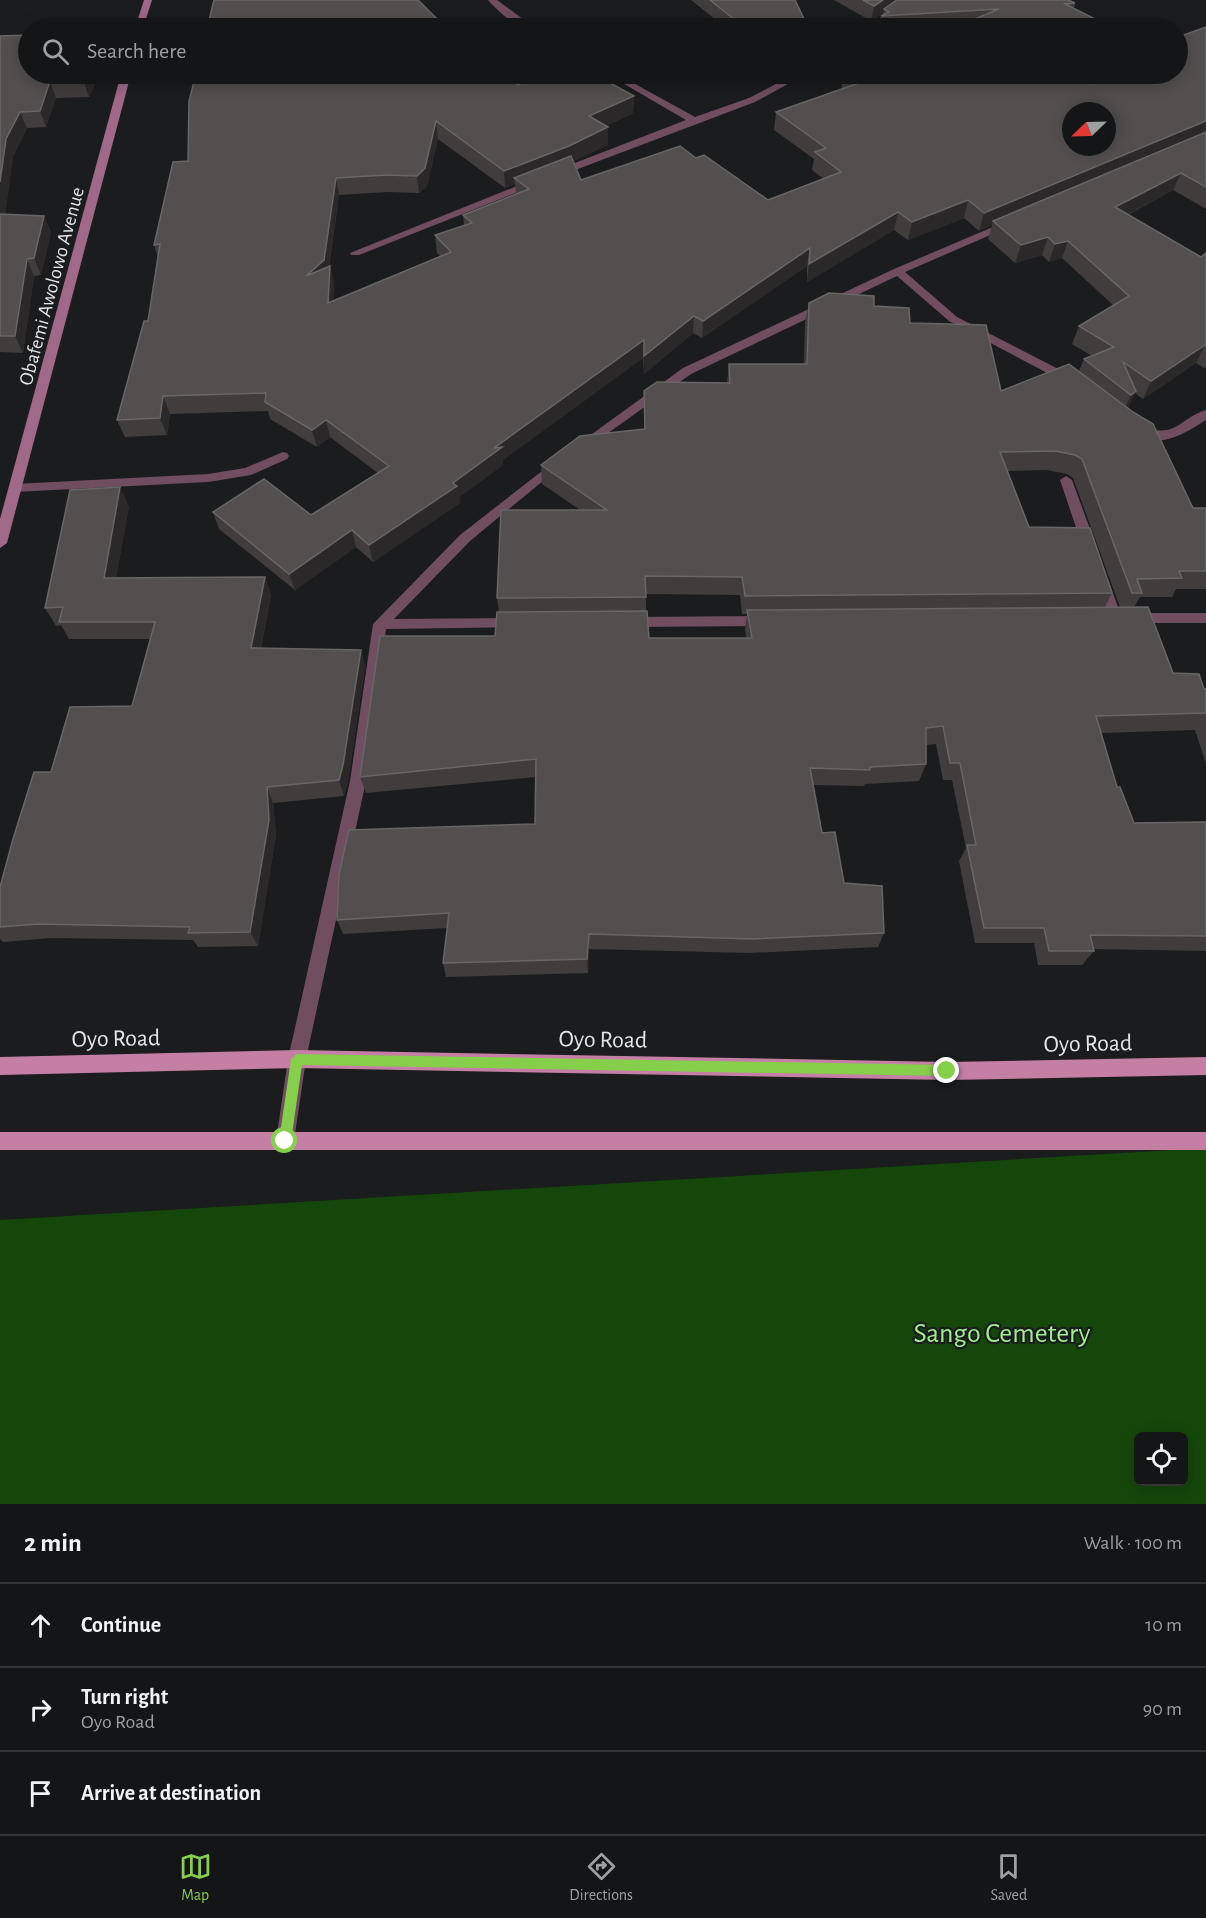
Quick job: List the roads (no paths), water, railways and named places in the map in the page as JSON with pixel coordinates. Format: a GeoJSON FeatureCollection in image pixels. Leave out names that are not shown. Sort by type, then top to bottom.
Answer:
{"type":"FeatureCollection","features":[{"type":"Feature","properties":{"kind":"main road"},"geometry":{"type":"LineString","coordinates":[[142,18],[148,0]]}},
{"type":"Feature","properties":{"kind":"main road","name":"Obafemi Awolowo Avenue"},"geometry":{"type":"LineString","coordinates":[[0,543],[123,84]]}},
{"type":"Feature","properties":{"kind":"main road","name":"Oyo Road"},"geometry":{"type":"LineString","coordinates":[[0,1066],[297,1059],[947,1071],[1206,1066]]}},
{"type":"Feature","properties":{"kind":"main road"},"geometry":{"type":"LineString","coordinates":[[0,1141],[1206,1141]]}},
{"type":"Feature","properties":{"kind":"street"},"geometry":{"type":"LineString","coordinates":[[492,0],[514,18]]}},
{"type":"Feature","properties":{"kind":"street"},"geometry":{"type":"LineString","coordinates":[[884,18],[911,0]]}},
{"type":"Feature","properties":{"kind":"street"},"geometry":{"type":"LineString","coordinates":[[629,84],[694,120]]}},
{"type":"Feature","properties":{"kind":"street"},"geometry":{"type":"LineString","coordinates":[[552,176],[694,120],[752,100],[782,84]]}},
{"type":"Feature","properties":{"kind":"street"},"geometry":{"type":"LineString","coordinates":[[355,253],[541,180]]}},
{"type":"Feature","properties":{"kind":"street"},"geometry":{"type":"LineString","coordinates":[[285,1141],[297,1059],[358,780],[380,624],[465,538],[551,468],[687,371],[898,271],[1019,219]]}},
{"type":"Feature","properties":{"kind":"street"},"geometry":{"type":"LineString","coordinates":[[898,271],[953,319],[1063,375],[1079,387]]}},
{"type":"Feature","properties":{"kind":"street"},"geometry":{"type":"LineString","coordinates":[[1129,426],[1152,436],[1171,436],[1206,414]]}},
{"type":"Feature","properties":{"kind":"street"},"geometry":{"type":"LineString","coordinates":[[15,488],[208,478],[247,472],[282,456]]}},
{"type":"Feature","properties":{"kind":"street"},"geometry":{"type":"LineString","coordinates":[[1066,480],[1109,618],[1206,618]]}},
{"type":"Feature","properties":{"kind":"street"},"geometry":{"type":"LineString","coordinates":[[617,622],[783,621]]}},
{"type":"Feature","properties":{"kind":"street"},"geometry":{"type":"LineString","coordinates":[[380,624],[534,623]]}},
{"type":"Feature","properties":{"kind":"park label","name":"Sango Cemetery"},"geometry":{"type":"Point","coordinates":[1002,1332]}}]}
